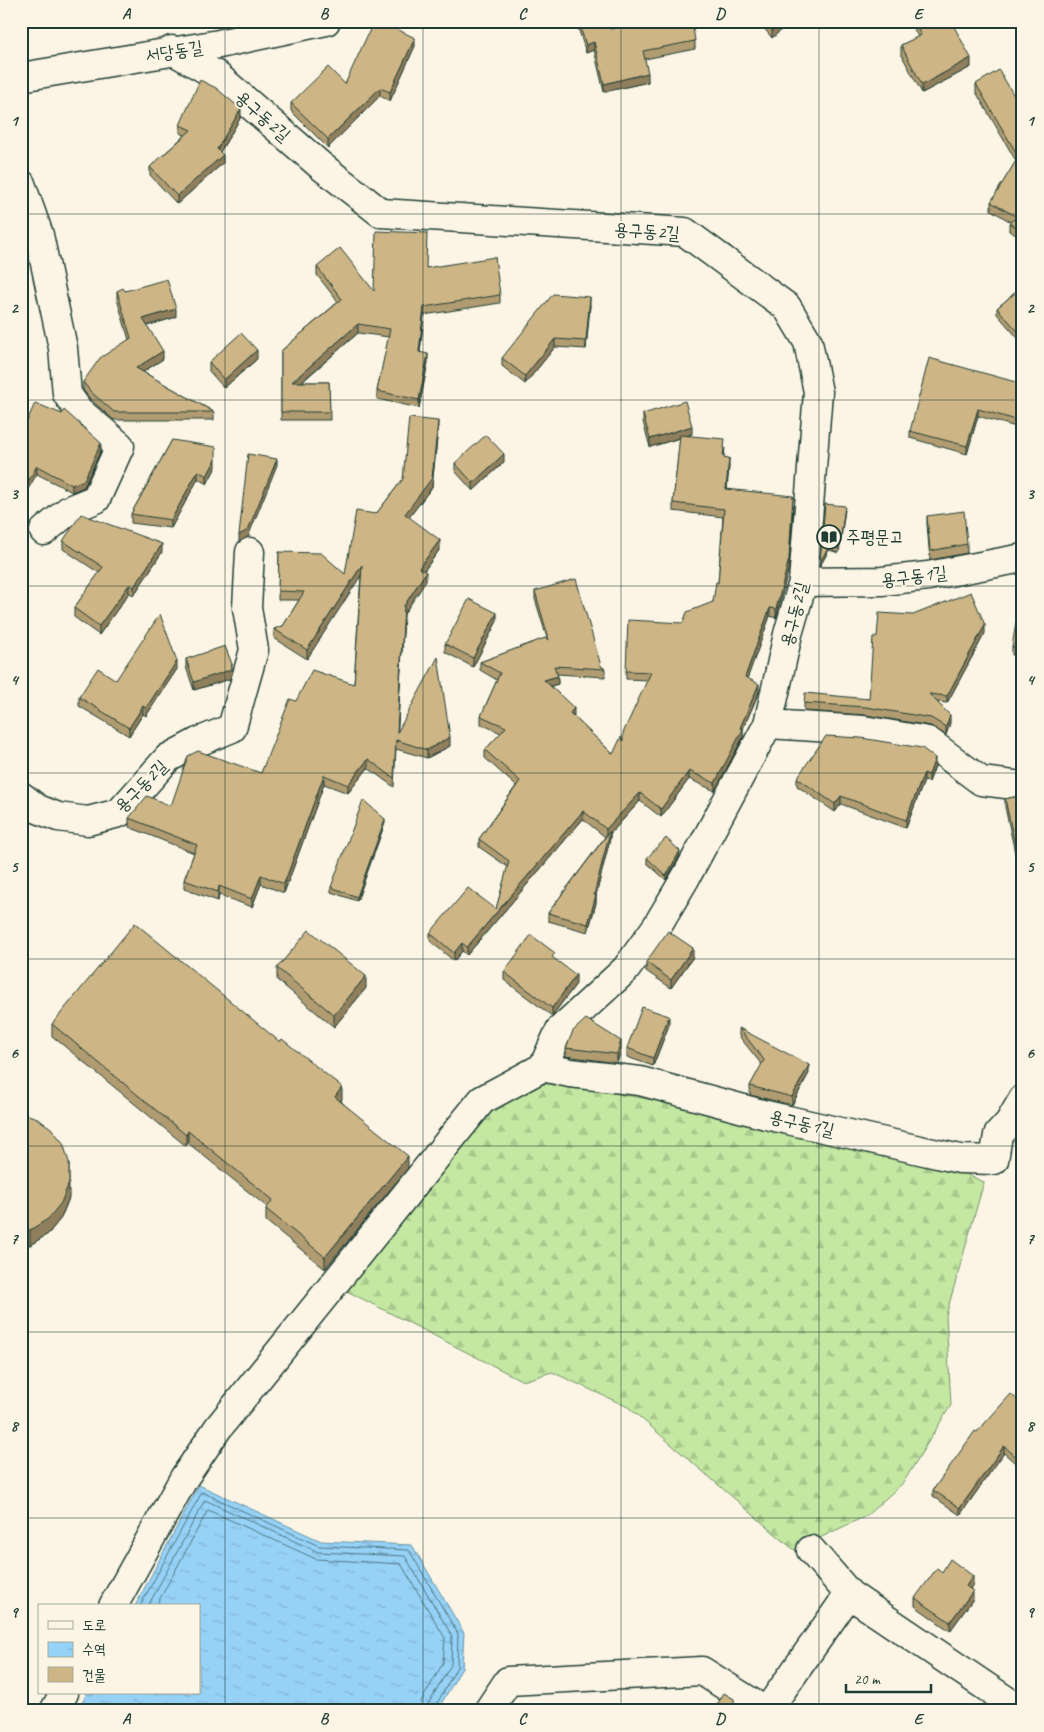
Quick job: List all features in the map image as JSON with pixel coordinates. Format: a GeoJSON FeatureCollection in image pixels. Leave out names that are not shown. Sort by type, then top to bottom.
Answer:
{"type":"FeatureCollection","features":[{"type":"Feature","properties":{"kind":"street","name":"서당동길"},"geometry":{"type":"LineString","coordinates":[[21,78],[172,50],[219,44],[326,21]]}},
{"type":"Feature","properties":{"kind":"street","name":"용구동2길"},"geometry":{"type":"LineString","coordinates":[[172,50],[216,76],[321,166],[381,213],[686,232],[787,307],[808,342],[818,392],[803,582],[788,634],[768,724],[728,803],[657,926],[626,969],[560,1030],[543,1067]]}},
{"type":"Feature","properties":{"kind":"street"},"geometry":{"type":"LineString","coordinates":[[21,184],[39,235],[63,348],[67,394],[79,411],[120,446],[96,499],[69,510],[44,531]]}},
{"type":"Feature","properties":{"kind":"street","name":"용구동2길"},"geometry":{"type":"LineString","coordinates":[[21,796],[38,809],[58,817],[88,821],[119,813],[168,758],[198,742],[232,728],[254,650],[247,608],[250,552]]}},
{"type":"Feature","properties":{"kind":"street","name":"용구동1길"},"geometry":{"type":"LineString","coordinates":[[803,582],[882,581],[928,576],[1023,558]]}},
{"type":"Feature","properties":{"kind":"street"},"geometry":{"type":"LineString","coordinates":[[768,724],[863,730],[928,741],[982,781],[1023,786]]}},
{"type":"Feature","properties":{"kind":"street","name":"용구동1길"},"geometry":{"type":"LineString","coordinates":[[543,1067],[570,1073],[640,1081],[766,1115],[960,1159],[994,1160],[998,1136],[1009,1123],[1023,1099]]}},
{"type":"Feature","properties":{"kind":"street"},"geometry":{"type":"LineString","coordinates":[[113,1604],[184,1478],[218,1428],[482,1100],[543,1067]]}},
{"type":"Feature","properties":{"kind":"street"},"geometry":{"type":"LineString","coordinates":[[810,1550],[849,1594],[1022,1711]]}},
{"type":"Feature","properties":{"kind":"street"},"geometry":{"type":"LineString","coordinates":[[488,1711],[508,1680],[702,1671],[766,1711],[849,1594]]}},
{"type":"Feature","properties":{"kind":"street"},"geometry":{"type":"LineString","coordinates":[[54,1711],[63,1694]]}},
{"type":"Feature","properties":{"kind":"green space"},"geometry":{"type":"Polygon","coordinates":[[[559,1083],[676,1104],[952,1168],[984,1182],[946,1315],[951,1405],[903,1483],[866,1516],[794,1550],[628,1407],[552,1372],[523,1381],[345,1290],[500,1088],[559,1083]]]}},
{"type":"Feature","properties":{"kind":"water"},"geometry":{"type":"Polygon","coordinates":[[[199,1485],[321,1541],[412,1545],[464,1633],[462,1668],[437,1711],[78,1711],[86,1694],[200,1694],[200,1604],[136,1604],[199,1485]]]}},
{"type":"Feature","properties":{"kind":"building"},"geometry":{"type":"Polygon","coordinates":[[[374,21],[380,21],[415,38],[390,92],[380,88],[328,139],[291,103],[328,67],[345,84],[374,21]]]}},
{"type":"Feature","properties":{"kind":"building"},"geometry":{"type":"Polygon","coordinates":[[[578,21],[608,21],[610,29],[650,21],[692,21],[695,41],[643,51],[648,73],[604,84],[594,42],[586,45],[578,21]]]}},
{"type":"Feature","properties":{"kind":"building"},"geometry":{"type":"Polygon","coordinates":[[[765,21],[782,21],[772,30],[765,21]]]}},
{"type":"Feature","properties":{"kind":"building"},"geometry":{"type":"Polygon","coordinates":[[[914,21],[951,21],[971,58],[922,85],[901,45],[921,35],[914,21]]]}},
{"type":"Feature","properties":{"kind":"building"},"geometry":{"type":"Polygon","coordinates":[[[999,70],[1023,111],[1023,231],[1009,223],[1017,217],[991,202],[1017,159],[1021,161],[976,84],[999,70]]]}},
{"type":"Feature","properties":{"kind":"building"},"geometry":{"type":"Polygon","coordinates":[[[200,80],[216,88],[241,109],[217,149],[223,155],[177,196],[150,167],[191,130],[180,125],[200,80]]]}},
{"type":"Feature","properties":{"kind":"building"},"geometry":{"type":"Polygon","coordinates":[[[376,231],[427,233],[426,268],[495,257],[500,295],[424,307],[419,352],[428,354],[419,400],[377,391],[390,329],[358,324],[292,382],[329,382],[330,412],[281,412],[281,351],[342,299],[317,267],[340,248],[374,291],[376,231]]]}},
{"type":"Feature","properties":{"kind":"building"},"geometry":{"type":"Polygon","coordinates":[[[167,279],[176,309],[143,319],[163,351],[136,368],[214,412],[114,412],[91,392],[83,382],[100,358],[131,338],[117,291],[123,288],[125,291],[167,279]]]}},
{"type":"Feature","properties":{"kind":"building"},"geometry":{"type":"Polygon","coordinates":[[[1023,286],[1023,337],[997,308],[1023,286]]]}},
{"type":"Feature","properties":{"kind":"building"},"geometry":{"type":"Polygon","coordinates":[[[553,294],[590,297],[586,341],[555,339],[525,376],[502,358],[553,294]]]}},
{"type":"Feature","properties":{"kind":"building"},"geometry":{"type":"Polygon","coordinates":[[[241,333],[257,350],[224,380],[209,362],[241,333]]]}},
{"type":"Feature","properties":{"kind":"building"},"geometry":{"type":"Polygon","coordinates":[[[929,358],[1023,384],[1023,422],[978,409],[967,446],[910,431],[929,358]]]}},
{"type":"Feature","properties":{"kind":"building"},"geometry":{"type":"Polygon","coordinates":[[[685,401],[692,426],[650,439],[643,414],[685,401]]]}},
{"type":"Feature","properties":{"kind":"building"},"geometry":{"type":"Polygon","coordinates":[[[35,403],[62,414],[64,410],[101,443],[84,480],[72,485],[37,466],[21,493],[21,423],[25,426],[35,403]]]}},
{"type":"Feature","properties":{"kind":"building"},"geometry":{"type":"Polygon","coordinates":[[[409,418],[438,421],[432,478],[405,514],[440,540],[419,568],[426,572],[404,606],[397,733],[438,657],[450,737],[427,750],[396,740],[394,778],[368,759],[348,785],[324,775],[284,884],[261,875],[252,899],[219,886],[218,892],[184,880],[197,845],[129,818],[147,796],[171,806],[188,756],[198,751],[261,773],[290,699],[296,701],[312,670],[354,684],[362,565],[307,650],[274,629],[283,626],[304,592],[278,591],[279,552],[321,553],[345,574],[356,511],[376,514],[403,479],[409,418]]]}},
{"type":"Feature","properties":{"kind":"building"},"geometry":{"type":"Polygon","coordinates":[[[486,435],[504,454],[473,483],[455,463],[486,435]]]}},
{"type":"Feature","properties":{"kind":"building"},"geometry":{"type":"Polygon","coordinates":[[[680,435],[725,439],[723,457],[729,458],[726,489],[793,496],[789,559],[776,609],[770,608],[745,677],[759,684],[740,728],[743,729],[715,783],[689,771],[661,809],[640,793],[606,829],[583,811],[467,947],[462,943],[454,953],[430,933],[468,888],[496,909],[509,861],[479,839],[520,781],[485,750],[506,727],[481,716],[500,673],[480,662],[545,638],[549,640],[535,591],[576,579],[601,666],[605,669],[554,666],[558,676],[544,680],[574,708],[570,713],[613,754],[621,737],[623,741],[623,733],[651,672],[626,671],[628,620],[683,623],[687,612],[713,602],[716,582],[718,583],[724,509],[673,503],[680,435]]]}},
{"type":"Feature","properties":{"kind":"building"},"geometry":{"type":"Polygon","coordinates":[[[172,440],[216,447],[216,459],[207,476],[198,471],[171,520],[131,514],[172,440]]]}},
{"type":"Feature","properties":{"kind":"building"},"geometry":{"type":"Polygon","coordinates":[[[248,454],[277,459],[248,530],[239,535],[248,454]]]}},
{"type":"Feature","properties":{"kind":"building"},"geometry":{"type":"Polygon","coordinates":[[[825,504],[845,506],[839,549],[829,546],[820,562],[825,504]]]}},
{"type":"Feature","properties":{"kind":"building"},"geometry":{"type":"Polygon","coordinates":[[[964,511],[967,544],[930,551],[927,516],[964,511]]]}},
{"type":"Feature","properties":{"kind":"building"},"geometry":{"type":"Polygon","coordinates":[[[81,514],[162,544],[134,587],[129,585],[99,626],[74,608],[103,567],[63,541],[81,514]]]}},
{"type":"Feature","properties":{"kind":"building"},"geometry":{"type":"Polygon","coordinates":[[[971,592],[985,625],[947,696],[929,694],[950,715],[946,727],[931,718],[866,707],[804,703],[805,693],[869,699],[873,637],[877,637],[879,613],[913,615],[971,592]]]}},
{"type":"Feature","properties":{"kind":"building"},"geometry":{"type":"Polygon","coordinates":[[[469,599],[497,613],[473,658],[445,644],[469,599]]]}},
{"type":"Feature","properties":{"kind":"building"},"geometry":{"type":"Polygon","coordinates":[[[160,614],[177,661],[146,708],[143,706],[129,728],[79,697],[98,668],[116,680],[160,614]]]}},
{"type":"Feature","properties":{"kind":"building"},"geometry":{"type":"Polygon","coordinates":[[[1016,622],[1023,623],[1023,648],[1012,647],[1016,622]]]}},
{"type":"Feature","properties":{"kind":"building"},"geometry":{"type":"Polygon","coordinates":[[[225,646],[232,664],[230,670],[194,682],[186,659],[225,646]]]}},
{"type":"Feature","properties":{"kind":"building"},"geometry":{"type":"Polygon","coordinates":[[[826,736],[861,738],[922,748],[935,758],[929,775],[924,773],[906,820],[841,796],[835,804],[797,778],[826,736]]]}},
{"type":"Feature","properties":{"kind":"building"},"geometry":{"type":"Polygon","coordinates":[[[1023,795],[1023,853],[1017,854],[1005,799],[1023,795]]]}},
{"type":"Feature","properties":{"kind":"building"},"geometry":{"type":"Polygon","coordinates":[[[363,800],[385,819],[357,897],[331,887],[363,800]]]}},
{"type":"Feature","properties":{"kind":"building"},"geometry":{"type":"Polygon","coordinates":[[[610,831],[588,924],[548,913],[610,831]]]}},
{"type":"Feature","properties":{"kind":"building"},"geometry":{"type":"Polygon","coordinates":[[[666,838],[680,851],[666,876],[647,858],[666,838]]]}},
{"type":"Feature","properties":{"kind":"building"},"geometry":{"type":"Polygon","coordinates":[[[1018,919],[1023,919],[1023,974],[1018,919]]]}},
{"type":"Feature","properties":{"kind":"building"},"geometry":{"type":"Polygon","coordinates":[[[135,923],[280,1042],[282,1039],[342,1087],[335,1097],[408,1156],[325,1257],[266,1209],[273,1200],[188,1131],[186,1135],[52,1024],[135,923]]]}},
{"type":"Feature","properties":{"kind":"building"},"geometry":{"type":"Polygon","coordinates":[[[309,930],[366,976],[334,1015],[277,968],[309,930]]]}},
{"type":"Feature","properties":{"kind":"building"},"geometry":{"type":"Polygon","coordinates":[[[668,931],[693,948],[671,980],[646,962],[668,931]]]}},
{"type":"Feature","properties":{"kind":"building"},"geometry":{"type":"Polygon","coordinates":[[[531,935],[555,953],[552,957],[576,975],[552,1008],[504,972],[531,935]]]}},
{"type":"Feature","properties":{"kind":"building"},"geometry":{"type":"Polygon","coordinates":[[[642,1007],[669,1016],[653,1058],[627,1048],[642,1007]]]}},
{"type":"Feature","properties":{"kind":"building"},"geometry":{"type":"Polygon","coordinates":[[[586,1019],[621,1041],[617,1054],[566,1048],[573,1031],[586,1019]]]}},
{"type":"Feature","properties":{"kind":"building"},"geometry":{"type":"Polygon","coordinates":[[[739,1028],[809,1065],[792,1097],[750,1086],[764,1060],[739,1028]]]}},
{"type":"Feature","properties":{"kind":"building"},"geometry":{"type":"Polygon","coordinates":[[[21,1113],[35,1117],[51,1128],[63,1143],[69,1162],[69,1183],[61,1203],[48,1219],[30,1230],[21,1231],[21,1113]]]}},
{"type":"Feature","properties":{"kind":"building"},"geometry":{"type":"Polygon","coordinates":[[[1011,1394],[1023,1405],[1023,1463],[1004,1446],[960,1508],[933,1490],[975,1431],[977,1432],[1011,1394]]]}},
{"type":"Feature","properties":{"kind":"building"},"geometry":{"type":"Polygon","coordinates":[[[950,1559],[973,1576],[966,1586],[973,1591],[950,1622],[915,1598],[937,1568],[942,1572],[950,1559]]]}},
{"type":"Feature","properties":{"kind":"building"},"geometry":{"type":"Polygon","coordinates":[[[724,1693],[734,1699],[735,1711],[713,1711],[724,1693]]]}},
{"type":"Feature","properties":{"kind":"building"},"geometry":{"type":"Polygon","coordinates":[[[690,1704],[701,1711],[685,1711],[690,1704]]]}},
{"type":"Feature","properties":{"kind":"place","name":"주평문고"},"geometry":{"type":"Point","coordinates":[829,537]}}]}
